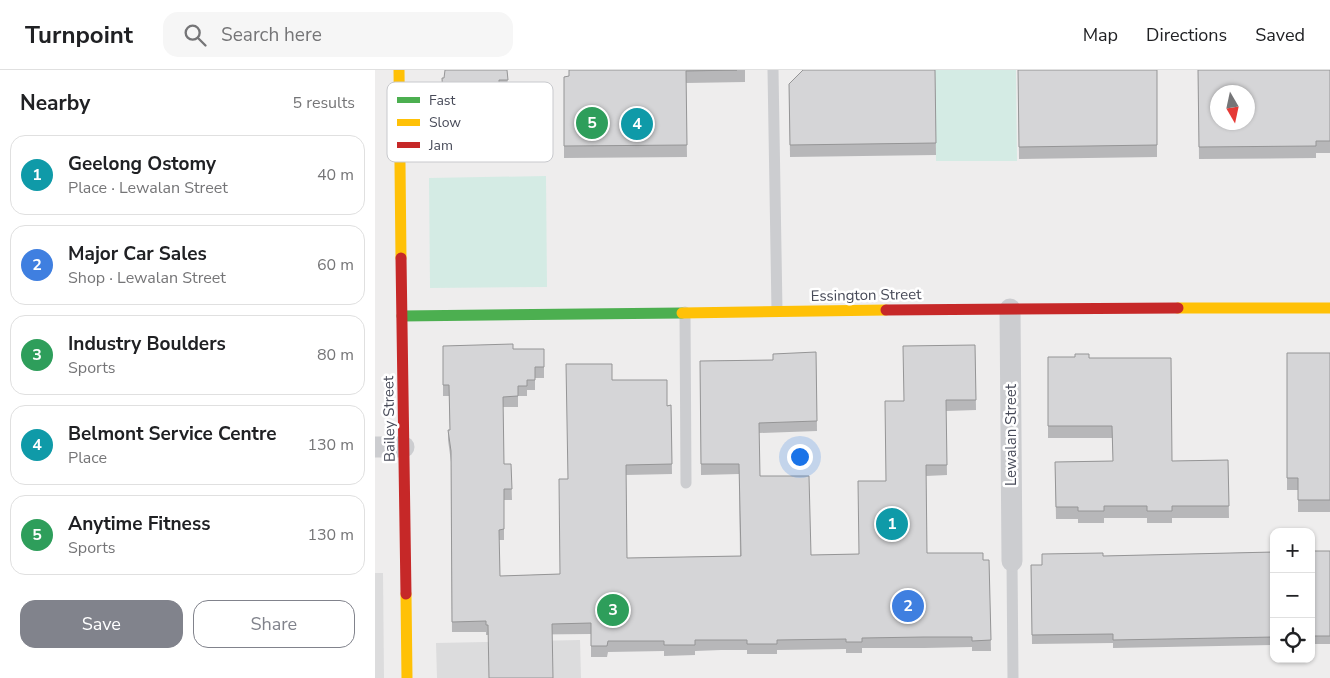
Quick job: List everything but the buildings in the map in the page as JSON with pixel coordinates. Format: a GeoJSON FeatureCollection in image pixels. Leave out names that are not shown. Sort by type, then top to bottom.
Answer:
{"type":"FeatureCollection","features":[{"type":"Feature","properties":{"kind":"street","name":"Bailey Street"},"geometry":{"type":"LineString","coordinates":[[400,162],[407,678]]}},
{"type":"Feature","properties":{"kind":"street","name":"Essington Street"},"geometry":{"type":"LineString","coordinates":[[402,316],[777,311],[1330,308]]}},
{"type":"Feature","properties":{"kind":"street","name":"Lewalan Street"},"geometry":{"type":"LineString","coordinates":[[1010,309],[1012,561]]}},
{"type":"Feature","properties":{"kind":"street"},"geometry":{"type":"LineString","coordinates":[[375,447],[404,447]]}},
{"type":"Feature","properties":{"kind":"lane"},"geometry":{"type":"LineString","coordinates":[[773,70],[777,311]]}},
{"type":"Feature","properties":{"kind":"lane"},"geometry":{"type":"LineString","coordinates":[[685,312],[687,483]]}},
{"type":"Feature","properties":{"kind":"lane"},"geometry":{"type":"LineString","coordinates":[[1012,561],[1013,678]]}},
{"type":"Feature","properties":{"kind":"shaded area"},"geometry":{"type":"Polygon","coordinates":[[[375,573],[383,573],[384,678],[375,678],[375,573]]]}},
{"type":"Feature","properties":{"kind":"shaded area"},"geometry":{"type":"Polygon","coordinates":[[[580,640],[581,678],[437,678],[436,643],[580,640]]]}},
{"type":"Feature","properties":{"kind":"green space"},"geometry":{"type":"Polygon","coordinates":[[[935,70],[1016,70],[1017,161],[936,161],[935,70]]]}},
{"type":"Feature","properties":{"kind":"green space"},"geometry":{"type":"Polygon","coordinates":[[[546,176],[547,287],[430,288],[429,178],[546,176]]]}},
{"type":"Feature","properties":{"kind":"traffic: fast"},"geometry":{"type":"LineString","coordinates":[[402,316],[682,313]]}},
{"type":"Feature","properties":{"kind":"traffic: slow"},"geometry":{"type":"LineString","coordinates":[[399,70],[399,82]]}},
{"type":"Feature","properties":{"kind":"traffic: slow"},"geometry":{"type":"LineString","coordinates":[[400,162],[401,258]]}},
{"type":"Feature","properties":{"kind":"traffic: slow"},"geometry":{"type":"LineString","coordinates":[[1178,308],[1330,308]]}},
{"type":"Feature","properties":{"kind":"traffic: slow"},"geometry":{"type":"LineString","coordinates":[[682,313],[886,310]]}},
{"type":"Feature","properties":{"kind":"traffic: slow"},"geometry":{"type":"LineString","coordinates":[[406,594],[407,678]]}},
{"type":"Feature","properties":{"kind":"traffic: jam"},"geometry":{"type":"LineString","coordinates":[[401,258],[406,594]]}},
{"type":"Feature","properties":{"kind":"traffic: jam"},"geometry":{"type":"LineString","coordinates":[[886,310],[1178,308]]}},
{"type":"Feature","properties":{"kind":"place","name":"Anytime Fitness"},"geometry":{"type":"Point","coordinates":[592,123]}},
{"type":"Feature","properties":{"kind":"place","name":"Belmont Service Centre"},"geometry":{"type":"Point","coordinates":[637,124]}},
{"type":"Feature","properties":{"kind":"place","name":"Geelong Ostomy"},"geometry":{"type":"Point","coordinates":[892,524]}},
{"type":"Feature","properties":{"kind":"place","name":"Major Car Sales"},"geometry":{"type":"Point","coordinates":[908,606]}},
{"type":"Feature","properties":{"kind":"place","name":"Industry Boulders"},"geometry":{"type":"Point","coordinates":[613,610]}}]}
